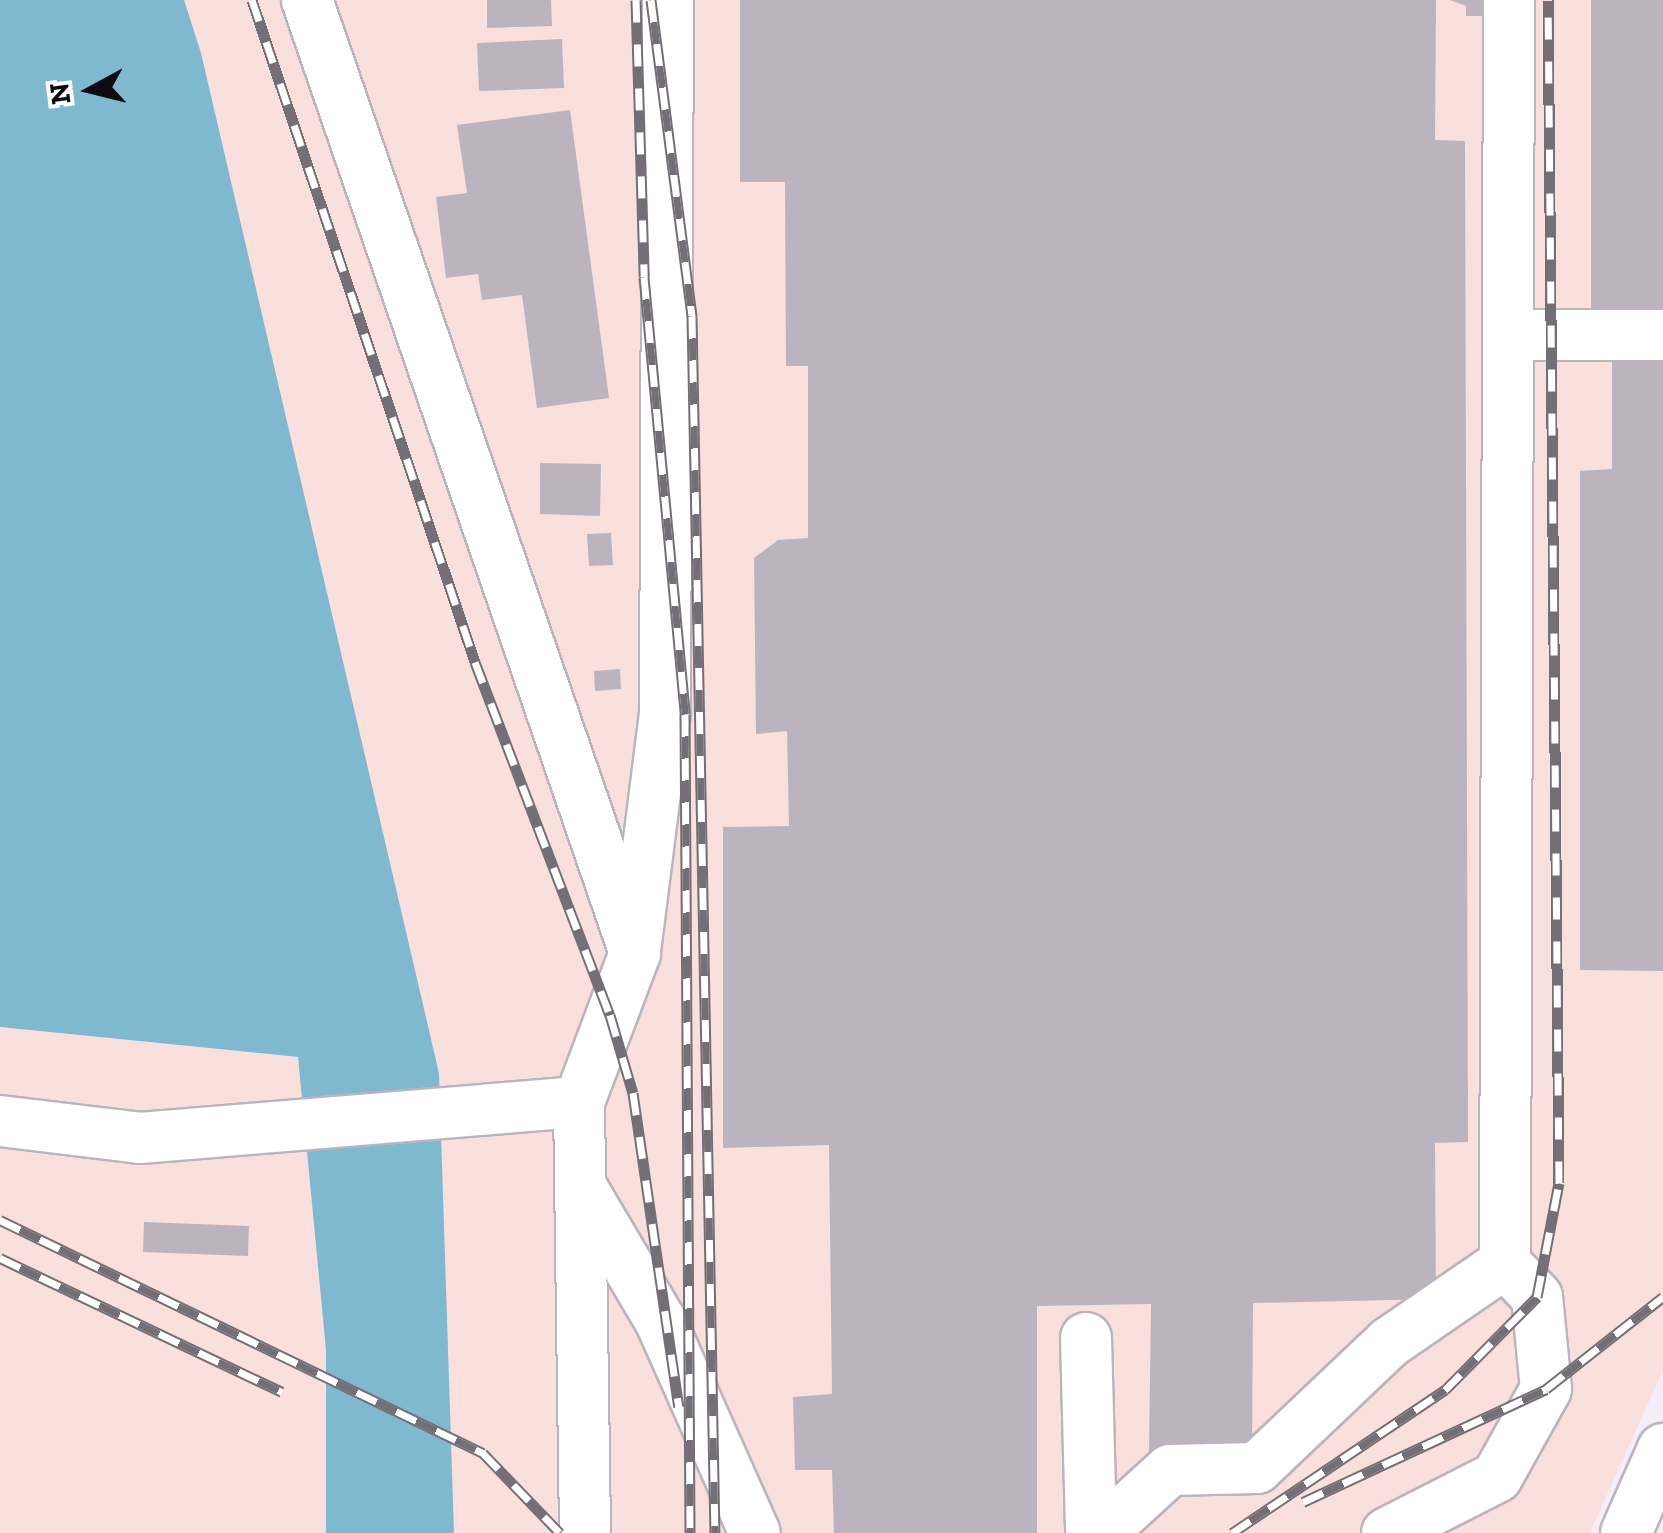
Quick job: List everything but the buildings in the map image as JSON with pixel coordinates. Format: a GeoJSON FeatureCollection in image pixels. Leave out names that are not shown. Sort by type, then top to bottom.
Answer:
{"type":"FeatureCollection","features":[{"type":"Feature","properties":{"kind":"street"},"geometry":{"type":"LineString","coordinates":[[308,0],[635,953]]}},
{"type":"Feature","properties":{"kind":"street"},"geometry":{"type":"LineString","coordinates":[[585,1533],[579,1102],[635,953],[665,714],[668,0]]}},
{"type":"Feature","properties":{"kind":"street"},"geometry":{"type":"LineString","coordinates":[[1387,1533],[1497,1477],[1546,1389],[1537,1297],[1505,1263],[1509,0]]}},
{"type":"Feature","properties":{"kind":"street"},"geometry":{"type":"LineString","coordinates":[[1508,334],[1663,335]]}},
{"type":"Feature","properties":{"kind":"street"},"geometry":{"type":"LineString","coordinates":[[0,1121],[140,1138],[276,1130],[458,1108],[579,1102]]}},
{"type":"Feature","properties":{"kind":"street"},"geometry":{"type":"LineString","coordinates":[[580,1186],[660,1320],[755,1533]]}},
{"type":"Feature","properties":{"kind":"street"},"geometry":{"type":"LineString","coordinates":[[1100,1533],[1170,1470],[1257,1468],[1390,1342],[1505,1263]]}},
{"type":"Feature","properties":{"kind":"street"},"geometry":{"type":"LineString","coordinates":[[1086,1338],[1091,1533]]}},
{"type":"Feature","properties":{"kind":"street"},"geometry":{"type":"LineString","coordinates":[[1626,1533],[1663,1449]]}},
{"type":"Feature","properties":{"kind":"shaded area"},"geometry":{"type":"Polygon","coordinates":[[[184,0],[1663,0],[1663,1370],[1590,1533],[0,1533],[0,1027],[439,1072],[184,0]]]}},
{"type":"Feature","properties":{"kind":"water"},"geometry":{"type":"Polygon","coordinates":[[[0,0],[184,0],[201,53],[439,1073],[454,1533],[326,1533],[326,1350],[298,1057],[0,1027],[0,0]]]}},
{"type":"Feature","properties":{"kind":"railway"},"geometry":{"type":"LineString","coordinates":[[252,0],[475,662],[610,1015],[633,1093],[679,1407]]}},
{"type":"Feature","properties":{"kind":"railway"},"geometry":{"type":"LineString","coordinates":[[636,0],[644,277],[685,714],[690,1533]]}},
{"type":"Feature","properties":{"kind":"railway"},"geometry":{"type":"LineString","coordinates":[[651,0],[692,316],[715,1533]]}},
{"type":"Feature","properties":{"kind":"railway"},"geometry":{"type":"LineString","coordinates":[[1232,1533],[1445,1390],[1537,1297],[1559,1183],[1548,0]]}},
{"type":"Feature","properties":{"kind":"railway"},"geometry":{"type":"LineString","coordinates":[[0,1220],[483,1453],[560,1533]]}},
{"type":"Feature","properties":{"kind":"railway"},"geometry":{"type":"LineString","coordinates":[[0,1258],[282,1392]]}},
{"type":"Feature","properties":{"kind":"railway"},"geometry":{"type":"LineString","coordinates":[[1303,1502],[1546,1389],[1663,1297]]}}]}
